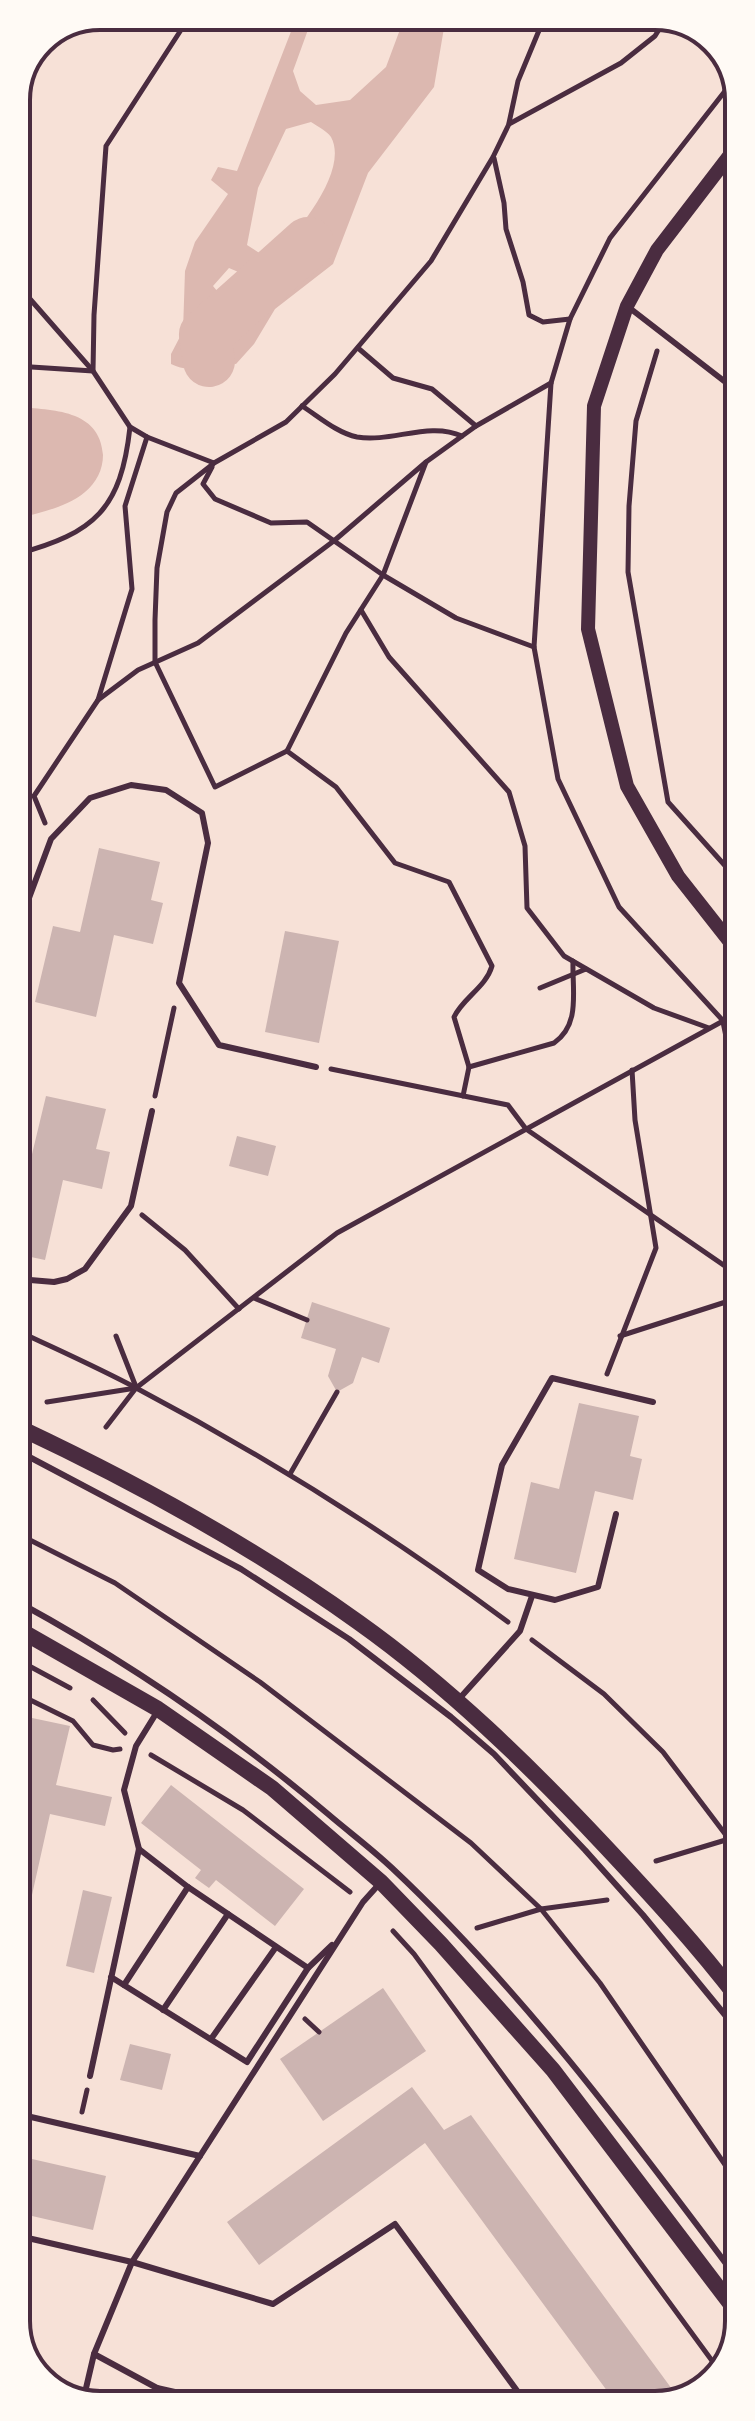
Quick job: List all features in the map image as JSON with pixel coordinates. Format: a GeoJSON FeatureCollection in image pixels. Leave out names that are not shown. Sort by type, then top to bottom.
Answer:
{"type":"FeatureCollection","features":[{"type":"Feature","properties":{"kind":"main road"},"geometry":{"type":"LineString","coordinates":[[30,1433],[83,1457],[253,1552],[359,1623],[456,1701],[549,1786],[639,1882],[725,1983]]}},
{"type":"Feature","properties":{"kind":"main road"},"geometry":{"type":"LineString","coordinates":[[30,1636],[158,1709],[272,1788],[381,1882],[441,1944],[553,2070],[725,2297]]}},
{"type":"Feature","properties":{"kind":"street"},"geometry":{"type":"LineString","coordinates":[[725,161],[657,250],[627,306],[594,406],[588,629],[627,786],[678,876],[725,936]]}},
{"type":"Feature","properties":{"kind":"lane"},"geometry":{"type":"LineString","coordinates":[[627,306],[725,382]]}},
{"type":"Feature","properties":{"kind":"lane"},"geometry":{"type":"LineString","coordinates":[[30,895],[51,839],[90,798],[131,785],[166,790],[202,813],[208,843],[179,983],[219,1045],[316,1067]]}},
{"type":"Feature","properties":{"kind":"lane"},"geometry":{"type":"LineString","coordinates":[[30,1280],[54,1282],[85,1269],[131,1206],[152,1111]]}},
{"type":"Feature","properties":{"kind":"lane"},"geometry":{"type":"LineString","coordinates":[[616,1514],[598,1587],[555,1600],[508,1589],[478,1570],[502,1465],[552,1378],[653,1402]]}},
{"type":"Feature","properties":{"kind":"lane"},"geometry":{"type":"LineString","coordinates":[[30,1457],[241,1569],[349,1639],[451,1717],[494,1754],[585,1850],[725,2015]]}},
{"type":"Feature","properties":{"kind":"lane"},"geometry":{"type":"LineString","coordinates":[[456,1701],[520,1631],[532,1596]]}},
{"type":"Feature","properties":{"kind":"lane"},"geometry":{"type":"LineString","coordinates":[[30,1609],[179,1700],[279,1773],[391,1867],[459,1935],[565,2057],[725,2263]]}},
{"type":"Feature","properties":{"kind":"lane"},"geometry":{"type":"LineString","coordinates":[[90,2076],[139,1849],[124,1790],[136,1746],[158,1709]]}},
{"type":"Feature","properties":{"kind":"lane"},"geometry":{"type":"LineString","coordinates":[[139,1849],[188,1887],[308,1968]]}},
{"type":"Feature","properties":{"kind":"lane"},"geometry":{"type":"LineString","coordinates":[[86,2390],[94,2354],[132,2262],[363,1902],[381,1882]]}},
{"type":"Feature","properties":{"kind":"lane"},"geometry":{"type":"LineString","coordinates":[[124,1985],[188,1887]]}},
{"type":"Feature","properties":{"kind":"lane"},"geometry":{"type":"LineString","coordinates":[[163,2010],[228,1914]]}},
{"type":"Feature","properties":{"kind":"lane"},"geometry":{"type":"LineString","coordinates":[[111,1977],[247,2062],[308,1968],[341,1937]]}},
{"type":"Feature","properties":{"kind":"lane"},"geometry":{"type":"LineString","coordinates":[[211,2039],[276,1947]]}},
{"type":"Feature","properties":{"kind":"lane"},"geometry":{"type":"LineString","coordinates":[[30,2117],[200,2156]]}},
{"type":"Feature","properties":{"kind":"lane"},"geometry":{"type":"LineString","coordinates":[[30,2239],[132,2262],[273,2304],[395,2224],[517,2391]]}},
{"type":"Feature","properties":{"kind":"lane"},"geometry":{"type":"LineString","coordinates":[[94,2354],[157,2388],[170,2391]]}},
{"type":"Feature","properties":{"kind":"path"},"geometry":{"type":"LineString","coordinates":[[93,371],[106,146],[181,30]]}},
{"type":"Feature","properties":{"kind":"path"},"geometry":{"type":"LineString","coordinates":[[426,462],[383,575],[346,633],[287,751],[215,787],[155,662],[157,568],[167,512],[176,493],[214,463],[286,422],[335,374],[431,261],[493,157],[509,124],[518,81],[539,30]]}},
{"type":"Feature","properties":{"kind":"path"},"geometry":{"type":"LineString","coordinates":[[509,124],[621,63],[659,30]]}},
{"type":"Feature","properties":{"kind":"path"},"geometry":{"type":"LineString","coordinates":[[493,157],[504,203],[506,229],[523,282],[529,315],[543,322],[570,319]]}},
{"type":"Feature","properties":{"kind":"path"},"geometry":{"type":"LineString","coordinates":[[30,299],[93,371],[130,427],[147,437],[214,463]]}},
{"type":"Feature","properties":{"kind":"path"},"geometry":{"type":"LineString","coordinates":[[664,335],[636,421],[628,572],[668,802],[725,866]]}},
{"type":"Feature","properties":{"kind":"path"},"geometry":{"type":"LineString","coordinates":[[358,348],[393,378],[432,389],[476,426]]}},
{"type":"Feature","properties":{"kind":"path"},"geometry":{"type":"LineString","coordinates":[[30,367],[93,371]]}},
{"type":"Feature","properties":{"kind":"path"},"geometry":{"type":"LineString","coordinates":[[98,700],[138,670],[198,643],[335,540],[426,462],[476,426],[551,383]]}},
{"type":"Feature","properties":{"kind":"path"},"geometry":{"type":"LineString","coordinates":[[302,406],[336,428],[357,437],[447,430],[462,436]]}},
{"type":"Feature","properties":{"kind":"path"},"geometry":{"type":"LineString","coordinates":[[30,551],[55,544],[93,521],[112,499],[126,462],[130,427]]}},
{"type":"Feature","properties":{"kind":"path"},"geometry":{"type":"LineString","coordinates":[[51,839],[34,796],[98,700],[132,589],[125,506],[147,437]]}},
{"type":"Feature","properties":{"kind":"path"},"geometry":{"type":"LineString","coordinates":[[214,463],[203,484],[215,499],[271,523],[307,522],[383,575],[456,618],[534,647]]}},
{"type":"Feature","properties":{"kind":"path"},"geometry":{"type":"LineString","coordinates":[[361,610],[389,657],[509,792],[525,846],[527,908],[564,956],[654,1008],[709,1028]]}},
{"type":"Feature","properties":{"kind":"path"},"geometry":{"type":"LineString","coordinates":[[287,751],[336,787],[395,863],[449,882],[492,966],[489,976],[459,1007],[454,1017],[469,1067],[463,1096]]}},
{"type":"Feature","properties":{"kind":"path"},"geometry":{"type":"LineString","coordinates":[[469,1067],[554,1043],[565,1035],[572,1021],[573,961]]}},
{"type":"Feature","properties":{"kind":"path"},"geometry":{"type":"LineString","coordinates":[[540,988],[586,969]]}},
{"type":"Feature","properties":{"kind":"path"},"geometry":{"type":"LineString","coordinates":[[159,1077],[179,983]]}},
{"type":"Feature","properties":{"kind":"path"},"geometry":{"type":"LineString","coordinates":[[106,1427],[136,1388],[337,1233],[723,1021],[725,1031]]}},
{"type":"Feature","properties":{"kind":"path"},"geometry":{"type":"LineString","coordinates":[[316,1067],[508,1105],[526,1129],[725,1267]]}},
{"type":"Feature","properties":{"kind":"path"},"geometry":{"type":"LineString","coordinates":[[602,1390],[656,1248],[635,1120],[632,1070]]}},
{"type":"Feature","properties":{"kind":"path"},"geometry":{"type":"LineString","coordinates":[[131,1206],[185,1250],[239,1309]]}},
{"type":"Feature","properties":{"kind":"path"},"geometry":{"type":"LineString","coordinates":[[253,1298],[307,1320]]}},
{"type":"Feature","properties":{"kind":"path"},"geometry":{"type":"LineString","coordinates":[[620,1336],[725,1305]]}},
{"type":"Feature","properties":{"kind":"path"},"geometry":{"type":"LineString","coordinates":[[116,1336],[136,1388]]}},
{"type":"Feature","properties":{"kind":"path"},"geometry":{"type":"LineString","coordinates":[[30,1337],[136,1388],[290,1474],[461,1587],[604,1694],[663,1752],[725,1834]]}},
{"type":"Feature","properties":{"kind":"path"},"geometry":{"type":"LineString","coordinates":[[47,1402],[136,1388]]}},
{"type":"Feature","properties":{"kind":"path"},"geometry":{"type":"LineString","coordinates":[[290,1474],[337,1392]]}},
{"type":"Feature","properties":{"kind":"path"},"geometry":{"type":"LineString","coordinates":[[30,1540],[115,1583],[260,1682],[471,1843],[541,1909],[600,1983],[725,2165]]}},
{"type":"Feature","properties":{"kind":"path"},"geometry":{"type":"LineString","coordinates":[[30,1666],[95,1701],[136,1746],[243,1810],[363,1902],[414,1954],[713,2361]]}},
{"type":"Feature","properties":{"kind":"path"},"geometry":{"type":"LineString","coordinates":[[30,1700],[73,1721],[93,1745],[113,1750],[136,1746]]}},
{"type":"Feature","properties":{"kind":"path"},"geometry":{"type":"LineString","coordinates":[[656,1861],[725,1840]]}},
{"type":"Feature","properties":{"kind":"path"},"geometry":{"type":"LineString","coordinates":[[468,1931],[541,1909],[616,1899]]}},
{"type":"Feature","properties":{"kind":"path"},"geometry":{"type":"LineString","coordinates":[[77,2128],[90,2076]]}},
{"type":"Feature","properties":{"kind":"shaded area"},"geometry":{"type":"Polygon","coordinates":[[[292,30],[308,30],[293,71],[300,91],[316,105],[350,100],[386,67],[400,30],[444,30],[434,87],[368,173],[333,264],[275,309],[254,344],[236,364],[209,361],[195,368],[181,368],[171,364],[171,354],[183,331],[185,271],[195,242],[228,194],[211,180],[218,167],[237,171],[292,30]],[[311,122],[286,129],[258,188],[247,245],[270,260],[305,220],[326,185],[333,168],[335,151],[331,137],[311,122]],[[229,268],[213,286],[227,303],[245,308],[258,294],[250,277],[229,268]]]}},
{"type":"Feature","properties":{"kind":"shaded area"},"geometry":{"type":"Polygon","coordinates":[[[30,408],[59,411],[84,420],[100,440],[103,455],[98,476],[85,492],[61,506],[30,515],[30,408]]]}},
{"type":"Feature","properties":{"kind":"building"},"geometry":{"type":"Polygon","coordinates":[[[99,848],[160,862],[151,900],[163,903],[153,944],[114,935],[96,1017],[35,1002],[53,926],[80,932],[99,848]]]}},
{"type":"Feature","properties":{"kind":"building"},"geometry":{"type":"Polygon","coordinates":[[[285,931],[339,941],[319,1043],[265,1032],[285,931]]]}},
{"type":"Feature","properties":{"kind":"building"},"geometry":{"type":"Polygon","coordinates":[[[46,1096],[106,1109],[96,1149],[110,1152],[102,1189],[63,1180],[45,1260],[30,1257],[30,1163],[46,1096]]]}},
{"type":"Feature","properties":{"kind":"building"},"geometry":{"type":"Polygon","coordinates":[[[237,1136],[276,1146],[268,1176],[229,1166],[237,1136]]]}},
{"type":"Feature","properties":{"kind":"building"},"geometry":{"type":"Polygon","coordinates":[[[312,1302],[390,1328],[379,1363],[362,1357],[353,1383],[337,1392],[328,1376],[336,1349],[301,1338],[312,1302]]]}},
{"type":"Feature","properties":{"kind":"building"},"geometry":{"type":"Polygon","coordinates":[[[579,1403],[639,1416],[630,1456],[642,1459],[633,1500],[595,1491],[576,1573],[514,1559],[531,1482],[559,1489],[579,1403]]]}},
{"type":"Feature","properties":{"kind":"building"},"geometry":{"type":"Polygon","coordinates":[[[30,1718],[70,1726],[56,1785],[112,1797],[105,1826],[50,1814],[30,1904],[30,1718]]]}},
{"type":"Feature","properties":{"kind":"building"},"geometry":{"type":"Polygon","coordinates":[[[171,1785],[304,1889],[275,1926],[216,1880],[209,1888],[195,1878],[201,1870],[141,1823],[171,1785]]]}},
{"type":"Feature","properties":{"kind":"building"},"geometry":{"type":"Polygon","coordinates":[[[83,1890],[112,1897],[94,1973],[66,1966],[83,1890]]]}},
{"type":"Feature","properties":{"kind":"building"},"geometry":{"type":"Polygon","coordinates":[[[383,1988],[426,2051],[323,2121],[280,2059],[383,1988]]]}},
{"type":"Feature","properties":{"kind":"building"},"geometry":{"type":"Polygon","coordinates":[[[130,2044],[171,2054],[162,2090],[120,2080],[130,2044]]]}},
{"type":"Feature","properties":{"kind":"building"},"geometry":{"type":"Polygon","coordinates":[[[412,2087],[444,2130],[471,2115],[672,2389],[607,2391],[425,2143],[259,2265],[227,2222],[412,2087]]]}},
{"type":"Feature","properties":{"kind":"building"},"geometry":{"type":"Polygon","coordinates":[[[30,2159],[106,2176],[93,2230],[30,2216],[30,2159]]]}},
{"type":"Feature","properties":{"kind":"waterway"},"geometry":{"type":"LineString","coordinates":[[209,361],[205,335],[308,243]]}}]}
